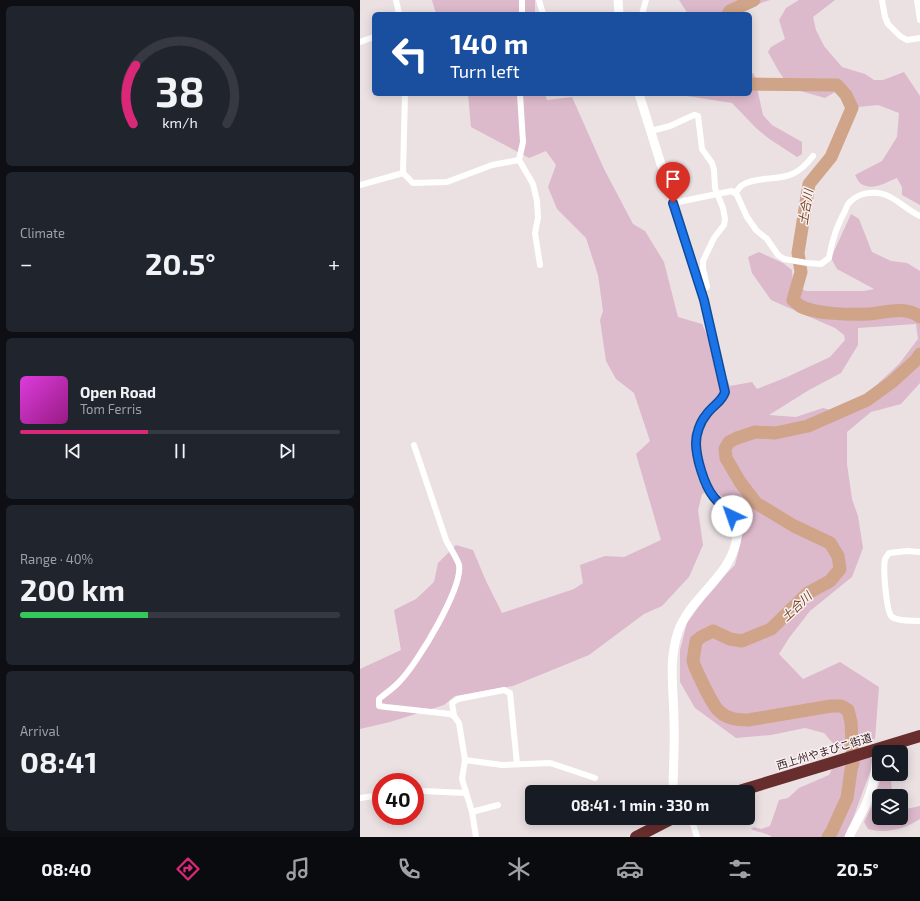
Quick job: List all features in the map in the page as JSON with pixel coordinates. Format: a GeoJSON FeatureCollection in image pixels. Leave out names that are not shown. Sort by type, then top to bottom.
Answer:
{"type":"FeatureCollection","features":[{"type":"Feature","properties":{"kind":"highway","name":"西上州やまびこ街道"},"geometry":{"type":"LineString","coordinates":[[891,745],[920,736]]}},
{"type":"Feature","properties":{"kind":"highway","name":"西上州やまびこ街道"},"geometry":{"type":"LineString","coordinates":[[755,786],[872,751]]}},
{"type":"Feature","properties":{"kind":"highway"},"geometry":{"type":"LineString","coordinates":[[636,837],[659,825]]}},
{"type":"Feature","properties":{"kind":"street"},"geometry":{"type":"LineString","coordinates":[[396,0],[399,12]]}},
{"type":"Feature","properties":{"kind":"street"},"geometry":{"type":"LineString","coordinates":[[522,0],[522,12]]}},
{"type":"Feature","properties":{"kind":"street"},"geometry":{"type":"LineString","coordinates":[[539,0],[542,12]]}},
{"type":"Feature","properties":{"kind":"street"},"geometry":{"type":"LineString","coordinates":[[618,0],[619,12]]}},
{"type":"Feature","properties":{"kind":"street"},"geometry":{"type":"LineString","coordinates":[[643,12],[646,0]]}},
{"type":"Feature","properties":{"kind":"street"},"geometry":{"type":"LineString","coordinates":[[882,0],[885,17],[888,24],[900,36],[907,40],[920,38]]}},
{"type":"Feature","properties":{"kind":"street"},"geometry":{"type":"LineString","coordinates":[[917,0],[920,20]]}},
{"type":"Feature","properties":{"kind":"street"},"geometry":{"type":"LineString","coordinates":[[360,42],[372,38]]}},
{"type":"Feature","properties":{"kind":"street"},"geometry":{"type":"LineString","coordinates":[[405,96],[403,173],[413,183],[447,182],[492,165],[519,160]]}},
{"type":"Feature","properties":{"kind":"street"},"geometry":{"type":"LineString","coordinates":[[520,96],[523,142],[519,160],[533,184],[537,202],[538,218],[535,233],[540,265]]}},
{"type":"Feature","properties":{"kind":"street"},"geometry":{"type":"LineString","coordinates":[[640,96],[700,289],[725,392],[724,397],[706,414],[698,430],[696,444],[705,484],[713,496],[727,509],[736,523],[737,536],[732,552],[723,571],[688,611],[678,631],[673,649],[673,785]]}},
{"type":"Feature","properties":{"kind":"street"},"geometry":{"type":"LineString","coordinates":[[651,131],[670,126],[694,115],[698,116],[702,149],[712,163],[715,188],[724,213],[724,225],[714,238],[703,261],[703,268],[708,287],[700,289]]}},
{"type":"Feature","properties":{"kind":"street"},"geometry":{"type":"LineString","coordinates":[[735,193],[746,183],[786,177],[795,173],[806,165],[813,156]]}},
{"type":"Feature","properties":{"kind":"street"},"geometry":{"type":"LineString","coordinates":[[360,185],[403,173]]}},
{"type":"Feature","properties":{"kind":"street"},"geometry":{"type":"LineString","coordinates":[[673,203],[732,191],[737,195],[747,217],[756,230],[767,238],[778,255],[784,259],[821,264],[829,258],[835,230],[851,201],[863,194],[876,192],[884,194],[897,201],[910,212],[920,216]]}},
{"type":"Feature","properties":{"kind":"street"},"geometry":{"type":"LineString","coordinates":[[414,445],[446,540],[458,564],[459,573],[451,598],[412,666],[400,682],[379,699],[378,702],[379,706],[450,714],[454,716]]}},
{"type":"Feature","properties":{"kind":"street"},"geometry":{"type":"LineString","coordinates":[[920,552],[907,551],[889,553],[885,559],[884,573],[888,610],[892,617],[897,619],[920,621]]}},
{"type":"Feature","properties":{"kind":"street"},"geometry":{"type":"LineString","coordinates":[[476,837],[472,812],[462,779],[465,760],[459,723],[454,716],[452,703],[458,699],[504,690],[510,693],[517,764]]}},
{"type":"Feature","properties":{"kind":"street"},"geometry":{"type":"LineString","coordinates":[[465,760],[502,765],[550,763],[595,778]]}},
{"type":"Feature","properties":{"kind":"street"},"geometry":{"type":"LineString","coordinates":[[849,837],[866,803],[873,781]]}},
{"type":"Feature","properties":{"kind":"street"},"geometry":{"type":"LineString","coordinates":[[424,791],[466,793]]}},
{"type":"Feature","properties":{"kind":"street"},"geometry":{"type":"LineString","coordinates":[[360,798],[372,796]]}},
{"type":"Feature","properties":{"kind":"street"},"geometry":{"type":"LineString","coordinates":[[472,812],[498,805]]}},
{"type":"Feature","properties":{"kind":"street"},"geometry":{"type":"LineString","coordinates":[[694,825],[698,837]]}},
{"type":"Feature","properties":{"kind":"shaded area"},"geometry":{"type":"Polygon","coordinates":[[[432,0],[535,0],[535,12],[435,12],[432,0]]]}},
{"type":"Feature","properties":{"kind":"shaded area"},"geometry":{"type":"Polygon","coordinates":[[[679,0],[770,0],[736,12],[687,12],[679,0]]]}},
{"type":"Feature","properties":{"kind":"shaded area"},"geometry":{"type":"Polygon","coordinates":[[[799,0],[835,0],[813,17],[816,30],[824,46],[842,67],[865,74],[874,80],[883,80],[904,72],[920,96],[920,205],[902,195],[902,187],[897,178],[869,187],[860,183],[855,175],[882,161],[897,137],[899,113],[878,105],[858,107],[835,92],[825,98],[790,88],[778,70],[768,52],[771,47],[785,39],[779,20],[786,8],[799,0]]]}},
{"type":"Feature","properties":{"kind":"shaded area"},"geometry":{"type":"Polygon","coordinates":[[[752,73],[754,74],[763,115],[772,125],[802,142],[802,154],[797,157],[768,138],[732,103],[687,96],[752,96],[752,73]]]}},
{"type":"Feature","properties":{"kind":"shaded area"},"geometry":{"type":"Polygon","coordinates":[[[468,96],[546,96],[547,100],[572,97],[604,169],[633,224],[645,231],[664,262],[678,317],[702,324],[730,386],[752,382],[757,389],[787,377],[830,357],[845,340],[844,335],[835,328],[771,300],[752,273],[748,257],[759,252],[783,263],[792,270],[793,284],[806,291],[864,291],[874,289],[837,269],[831,258],[851,214],[859,219],[872,252],[891,261],[907,263],[920,271],[920,383],[901,404],[871,412],[847,432],[847,464],[852,499],[858,516],[863,548],[852,577],[810,611],[789,638],[779,654],[803,679],[840,662],[879,687],[875,739],[839,750],[824,733],[805,728],[771,735],[736,738],[695,708],[680,682],[680,650],[687,623],[714,586],[735,565],[743,533],[730,503],[713,489],[702,494],[698,510],[703,545],[689,577],[662,606],[644,614],[589,655],[513,686],[455,696],[444,705],[390,722],[360,729],[360,669],[401,650],[394,610],[416,599],[434,582],[438,563],[456,545],[473,550],[502,613],[574,589],[583,583],[580,565],[605,556],[624,557],[661,540],[636,454],[650,441],[634,393],[616,379],[606,361],[600,320],[603,311],[598,275],[586,238],[557,209],[548,187],[556,165],[546,151],[529,158],[471,127],[468,96]],[[916,324],[858,328],[858,345],[841,373],[809,390],[769,415],[796,417],[823,408],[830,410],[847,404],[869,392],[899,364],[918,339],[916,324]]]}},
{"type":"Feature","properties":{"kind":"shaded area"},"geometry":{"type":"Polygon","coordinates":[[[868,755],[872,758],[872,767],[846,837],[772,837],[751,829],[754,827],[761,829],[770,826],[779,800],[788,798],[799,788],[829,775],[833,767],[868,755]]]}},
{"type":"Feature","properties":{"kind":"shaded area"},"geometry":{"type":"Polygon","coordinates":[[[880,781],[891,781],[892,789],[878,789],[880,781]]]}},
{"type":"Feature","properties":{"kind":"shaded area"},"geometry":{"type":"Polygon","coordinates":[[[872,806],[872,825],[908,825],[895,830],[882,831],[868,829],[864,822],[872,806]]]}},
{"type":"Feature","properties":{"kind":"shaded area"},"geometry":{"type":"Polygon","coordinates":[[[920,806],[920,819],[908,825],[908,809],[920,806]]]}},
{"type":"Feature","properties":{"kind":"waterway","name":"土合川"},"geometry":{"type":"LineString","coordinates":[[729,12],[754,0]]}},
{"type":"Feature","properties":{"kind":"waterway","name":"土合川"},"geometry":{"type":"LineString","coordinates":[[752,84],[837,85],[846,95],[852,108],[831,157],[809,184],[798,253],[801,272],[793,300],[800,306],[814,311],[843,314],[908,311],[920,317]]}},
{"type":"Feature","properties":{"kind":"waterway","name":"土合川"},"geometry":{"type":"LineString","coordinates":[[828,837],[847,798],[853,763],[851,722],[848,710],[841,706],[831,706],[748,720],[740,720],[725,716],[716,708],[693,661],[696,641],[701,637],[713,631],[730,639],[742,641],[771,629],[808,593],[830,581],[840,569],[838,556],[830,543],[794,526],[756,503],[740,482],[726,458],[725,449],[729,442],[737,438],[755,432],[775,433],[808,426],[867,400],[892,382],[916,360],[920,354]]}},
{"type":"Feature","properties":{"kind":"route"},"geometry":{"type":"LineString","coordinates":[[673,203],[704,300],[725,392],[724,397],[706,414],[698,430],[696,444],[698,458],[705,484],[713,496],[732,516]]}}]}
